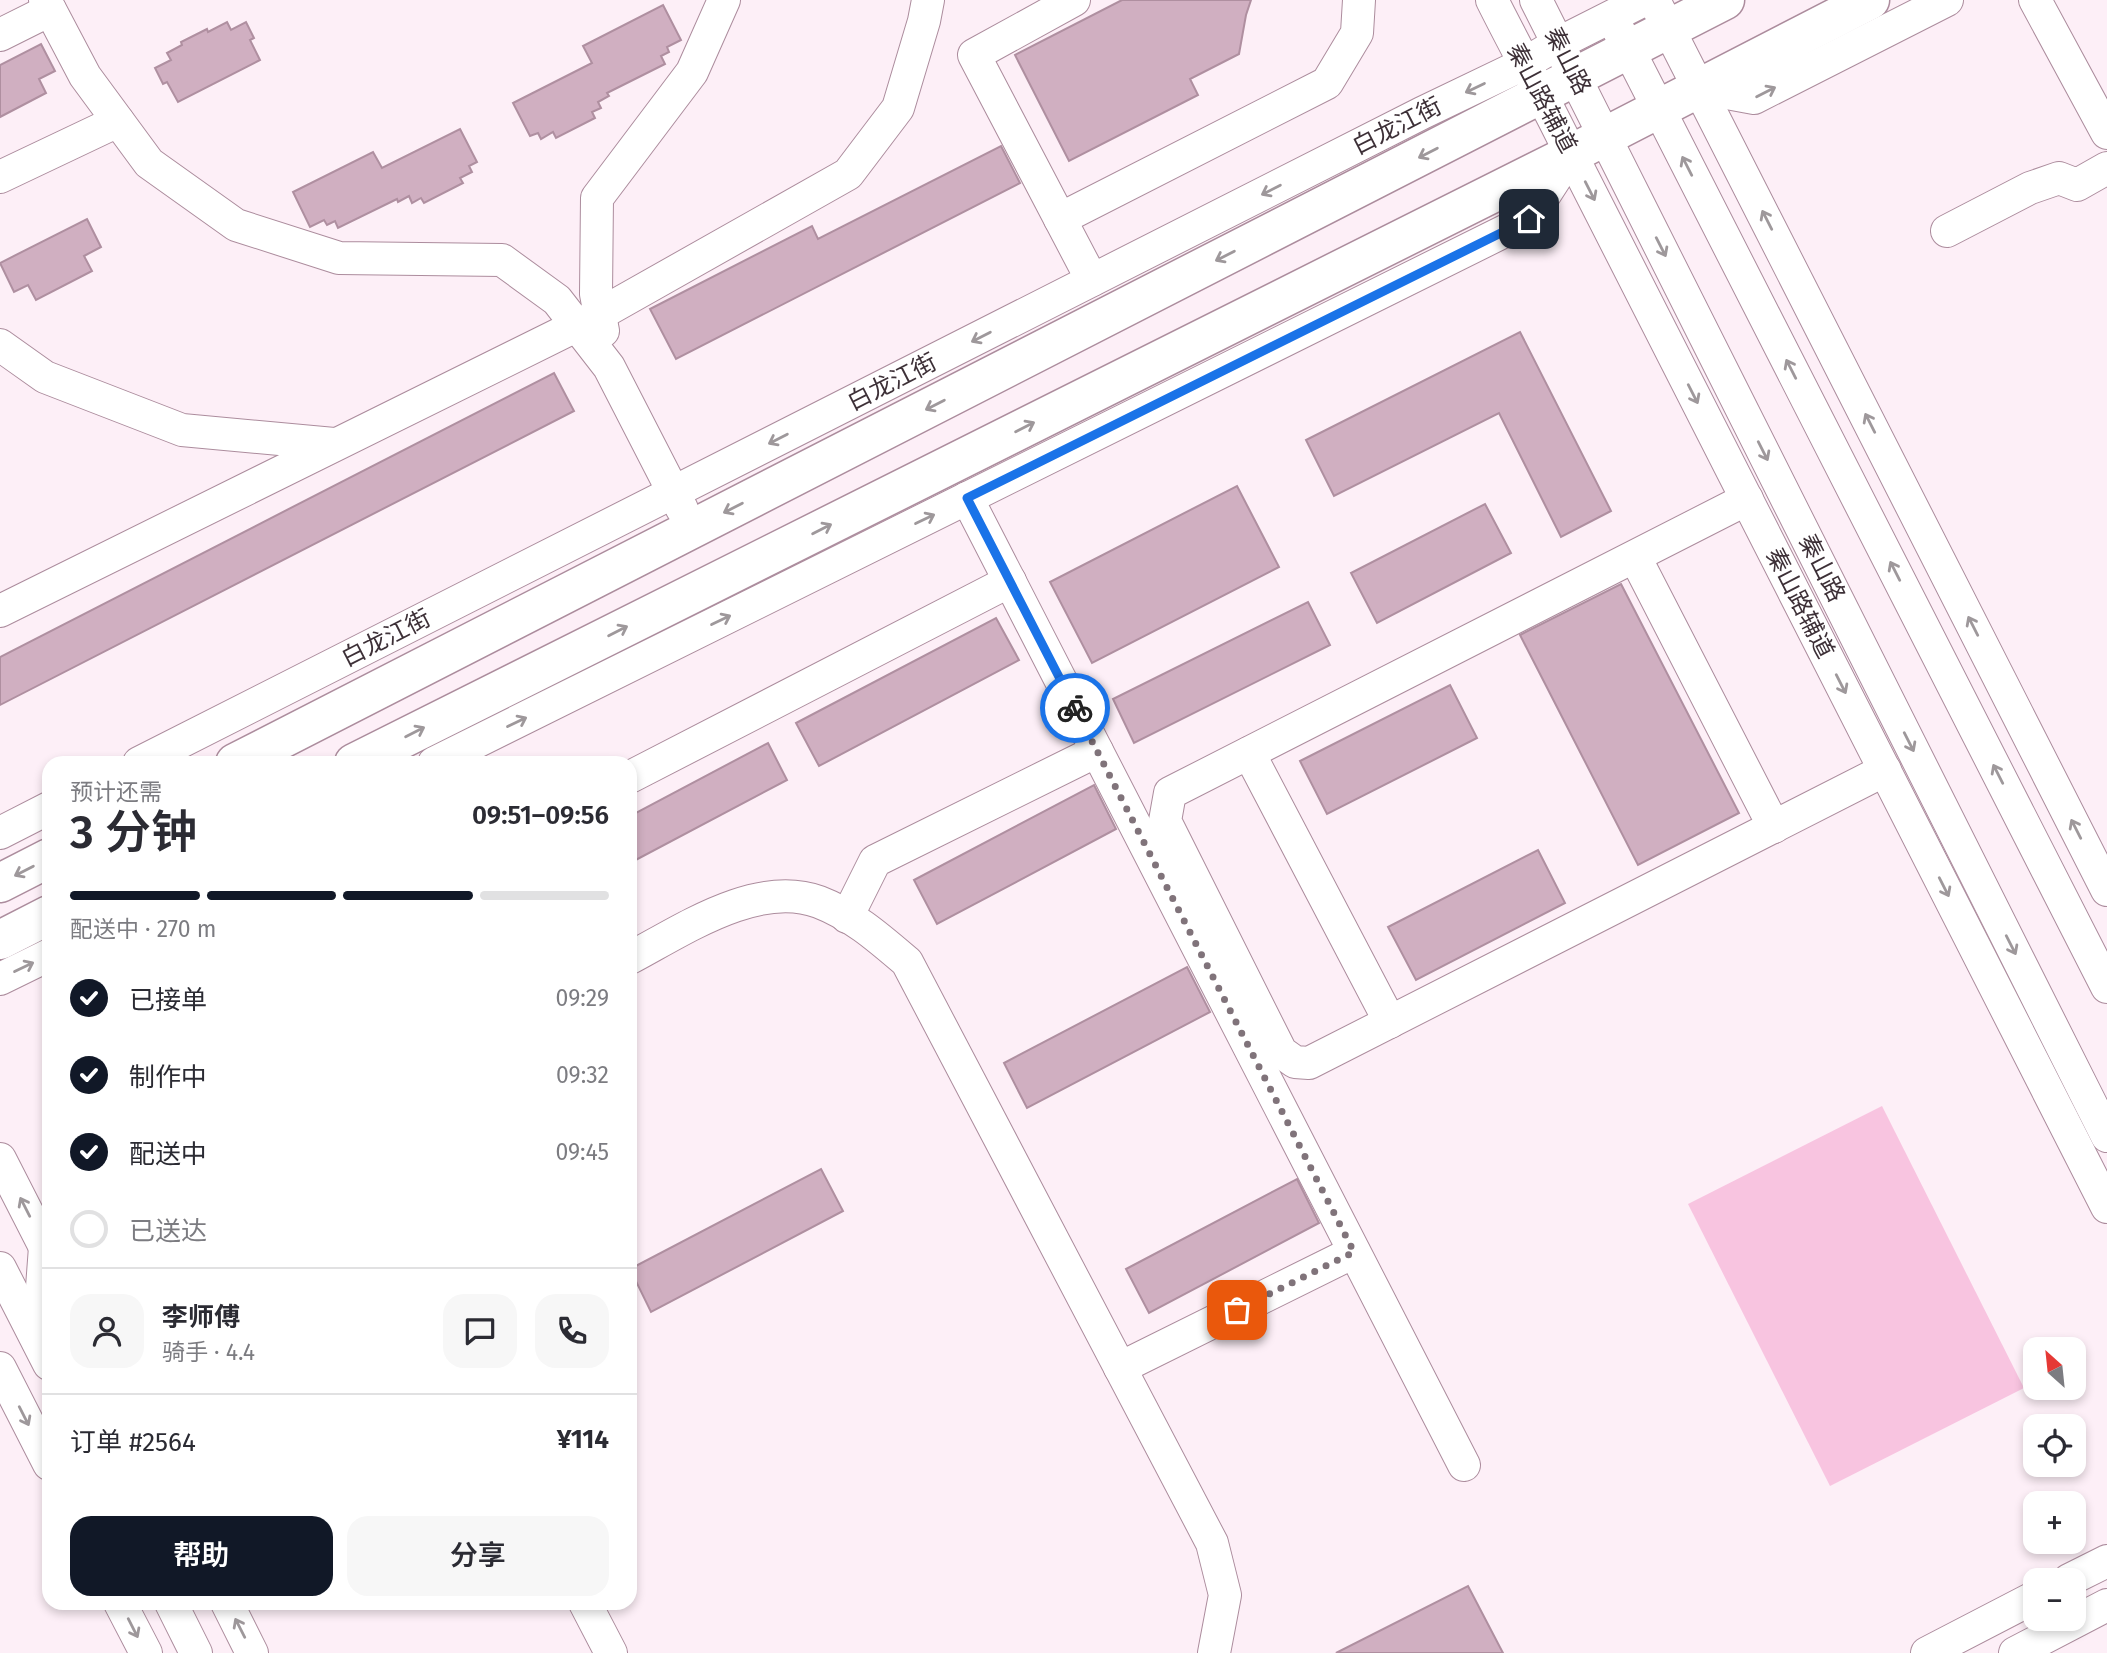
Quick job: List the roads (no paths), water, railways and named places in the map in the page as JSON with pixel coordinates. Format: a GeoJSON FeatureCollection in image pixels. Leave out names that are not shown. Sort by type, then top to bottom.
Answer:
{"type":"FeatureCollection","features":[{"type":"Feature","properties":{"kind":"main road","name":"白龙江街"},"geometry":{"type":"LineString","coordinates":[[249,756],[1002,371],[1547,78],[1628,50],[1662,14],[1725,0]]}},
{"type":"Feature","properties":{"kind":"main road"},"geometry":{"type":"LineString","coordinates":[[368,756],[1571,154],[1819,27],[1879,15]]}},
{"type":"Feature","properties":{"kind":"main road"},"geometry":{"type":"LineString","coordinates":[[0,883],[42,862]]}},
{"type":"Feature","properties":{"kind":"main road"},"geometry":{"type":"LineString","coordinates":[[0,940],[42,919]]}},
{"type":"Feature","properties":{"kind":"street"},"geometry":{"type":"LineString","coordinates":[[588,319],[596,294],[597,198],[692,72],[724,0]]}},
{"type":"Feature","properties":{"kind":"street"},"geometry":{"type":"LineString","coordinates":[[0,611],[588,319],[848,174],[898,108],[928,0]]}},
{"type":"Feature","properties":{"kind":"street"},"geometry":{"type":"LineString","coordinates":[[1074,0],[974,55],[1092,280]]}},
{"type":"Feature","properties":{"kind":"street"},"geometry":{"type":"LineString","coordinates":[[1060,219],[1327,83],[1357,33],[1359,0]]}},
{"type":"Feature","properties":{"kind":"street","name":"秦山路辅道"},"geometry":{"type":"LineString","coordinates":[[1492,0],[1547,78],[1571,154],[2107,1207]]}},
{"type":"Feature","properties":{"kind":"street","name":"秦山路"},"geometry":{"type":"LineString","coordinates":[[1536,0],[1559,43],[1547,78],[1606,136],[2107,1136]]}},
{"type":"Feature","properties":{"kind":"street"},"geometry":{"type":"LineString","coordinates":[[1559,43],[1607,8],[1644,0]]}},
{"type":"Feature","properties":{"kind":"street"},"geometry":{"type":"LineString","coordinates":[[1700,88],[1754,98],[1879,15],[1947,0]]}},
{"type":"Feature","properties":{"kind":"street"},"geometry":{"type":"LineString","coordinates":[[2038,4],[2042,55],[2069,109]]}},
{"type":"Feature","properties":{"kind":"street"},"geometry":{"type":"LineString","coordinates":[[2038,4],[2107,133]]}},
{"type":"Feature","properties":{"kind":"street"},"geometry":{"type":"LineString","coordinates":[[0,35],[47,5],[85,76],[149,163],[236,225],[339,258],[502,260],[588,319],[609,367],[693,529]]}},
{"type":"Feature","properties":{"kind":"street"},"geometry":{"type":"LineString","coordinates":[[1607,8],[2107,987]]}},
{"type":"Feature","properties":{"kind":"street"},"geometry":{"type":"LineString","coordinates":[[1662,14],[2107,890]]}},
{"type":"Feature","properties":{"kind":"street","name":"白龙江街"},"geometry":{"type":"LineString","coordinates":[[153,756],[1422,113],[1547,78]]}},
{"type":"Feature","properties":{"kind":"street"},"geometry":{"type":"LineString","coordinates":[[0,177],[118,121]]}},
{"type":"Feature","properties":{"kind":"street"},"geometry":{"type":"LineString","coordinates":[[479,753],[967,498],[1529,219],[1571,154]]}},
{"type":"Feature","properties":{"kind":"street"},"geometry":{"type":"LineString","coordinates":[[1947,231],[2030,188],[2059,178],[2077,185],[2107,168]]}},
{"type":"Feature","properties":{"kind":"street"},"geometry":{"type":"LineString","coordinates":[[1002,371],[1031,311]]}},
{"type":"Feature","properties":{"kind":"street"},"geometry":{"type":"LineString","coordinates":[[0,345],[46,377],[182,430],[336,444]]}},
{"type":"Feature","properties":{"kind":"street"},"geometry":{"type":"LineString","coordinates":[[967,498],[1464,1465]]}},
{"type":"Feature","properties":{"kind":"street"},"geometry":{"type":"LineString","coordinates":[[1747,499],[1170,793],[1165,821],[1281,1052],[1295,1062],[1309,1063],[1885,770]]}},
{"type":"Feature","properties":{"kind":"street"},"geometry":{"type":"LineString","coordinates":[[1635,557],[1774,827]]}},
{"type":"Feature","properties":{"kind":"street"},"geometry":{"type":"LineString","coordinates":[[637,774],[1010,581]]}},
{"type":"Feature","properties":{"kind":"street"},"geometry":{"type":"LineString","coordinates":[[846,917],[876,861],[1097,751]]}},
{"type":"Feature","properties":{"kind":"street"},"geometry":{"type":"LineString","coordinates":[[1249,752],[1390,1022]]}},
{"type":"Feature","properties":{"kind":"street"},"geometry":{"type":"LineString","coordinates":[[0,833],[42,812]]}},
{"type":"Feature","properties":{"kind":"street"},"geometry":{"type":"LineString","coordinates":[[637,954],[725,909],[777,896],[818,902],[864,925],[907,961],[1212,1543],[1225,1595],[1214,1653]]}},
{"type":"Feature","properties":{"kind":"street"},"geometry":{"type":"LineString","coordinates":[[0,979],[42,958]]}},
{"type":"Feature","properties":{"kind":"street"},"geometry":{"type":"LineString","coordinates":[[0,1159],[42,1241]]}},
{"type":"Feature","properties":{"kind":"street"},"geometry":{"type":"LineString","coordinates":[[1120,1368],[1354,1252]]}},
{"type":"Feature","properties":{"kind":"street"},"geometry":{"type":"LineString","coordinates":[[0,1268],[42,1349]]}},
{"type":"Feature","properties":{"kind":"street"},"geometry":{"type":"LineString","coordinates":[[0,1368],[42,1450]]}},
{"type":"Feature","properties":{"kind":"street"},"geometry":{"type":"LineString","coordinates":[[2086,1572],[2107,1561]]}},
{"type":"Feature","properties":{"kind":"street"},"geometry":{"type":"LineString","coordinates":[[1927,1653],[2023,1603]]}},
{"type":"Feature","properties":{"kind":"street"},"geometry":{"type":"LineString","coordinates":[[2015,1653],[2107,1605]]}},
{"type":"Feature","properties":{"kind":"street"},"geometry":{"type":"LineString","coordinates":[[124,1610],[146,1653]]}},
{"type":"Feature","properties":{"kind":"street"},"geometry":{"type":"LineString","coordinates":[[174,1610],[196,1653]]}},
{"type":"Feature","properties":{"kind":"street"},"geometry":{"type":"LineString","coordinates":[[230,1610],[252,1653]]}},
{"type":"Feature","properties":{"kind":"street"},"geometry":{"type":"LineString","coordinates":[[589,1610],[611,1653]]}}]}
